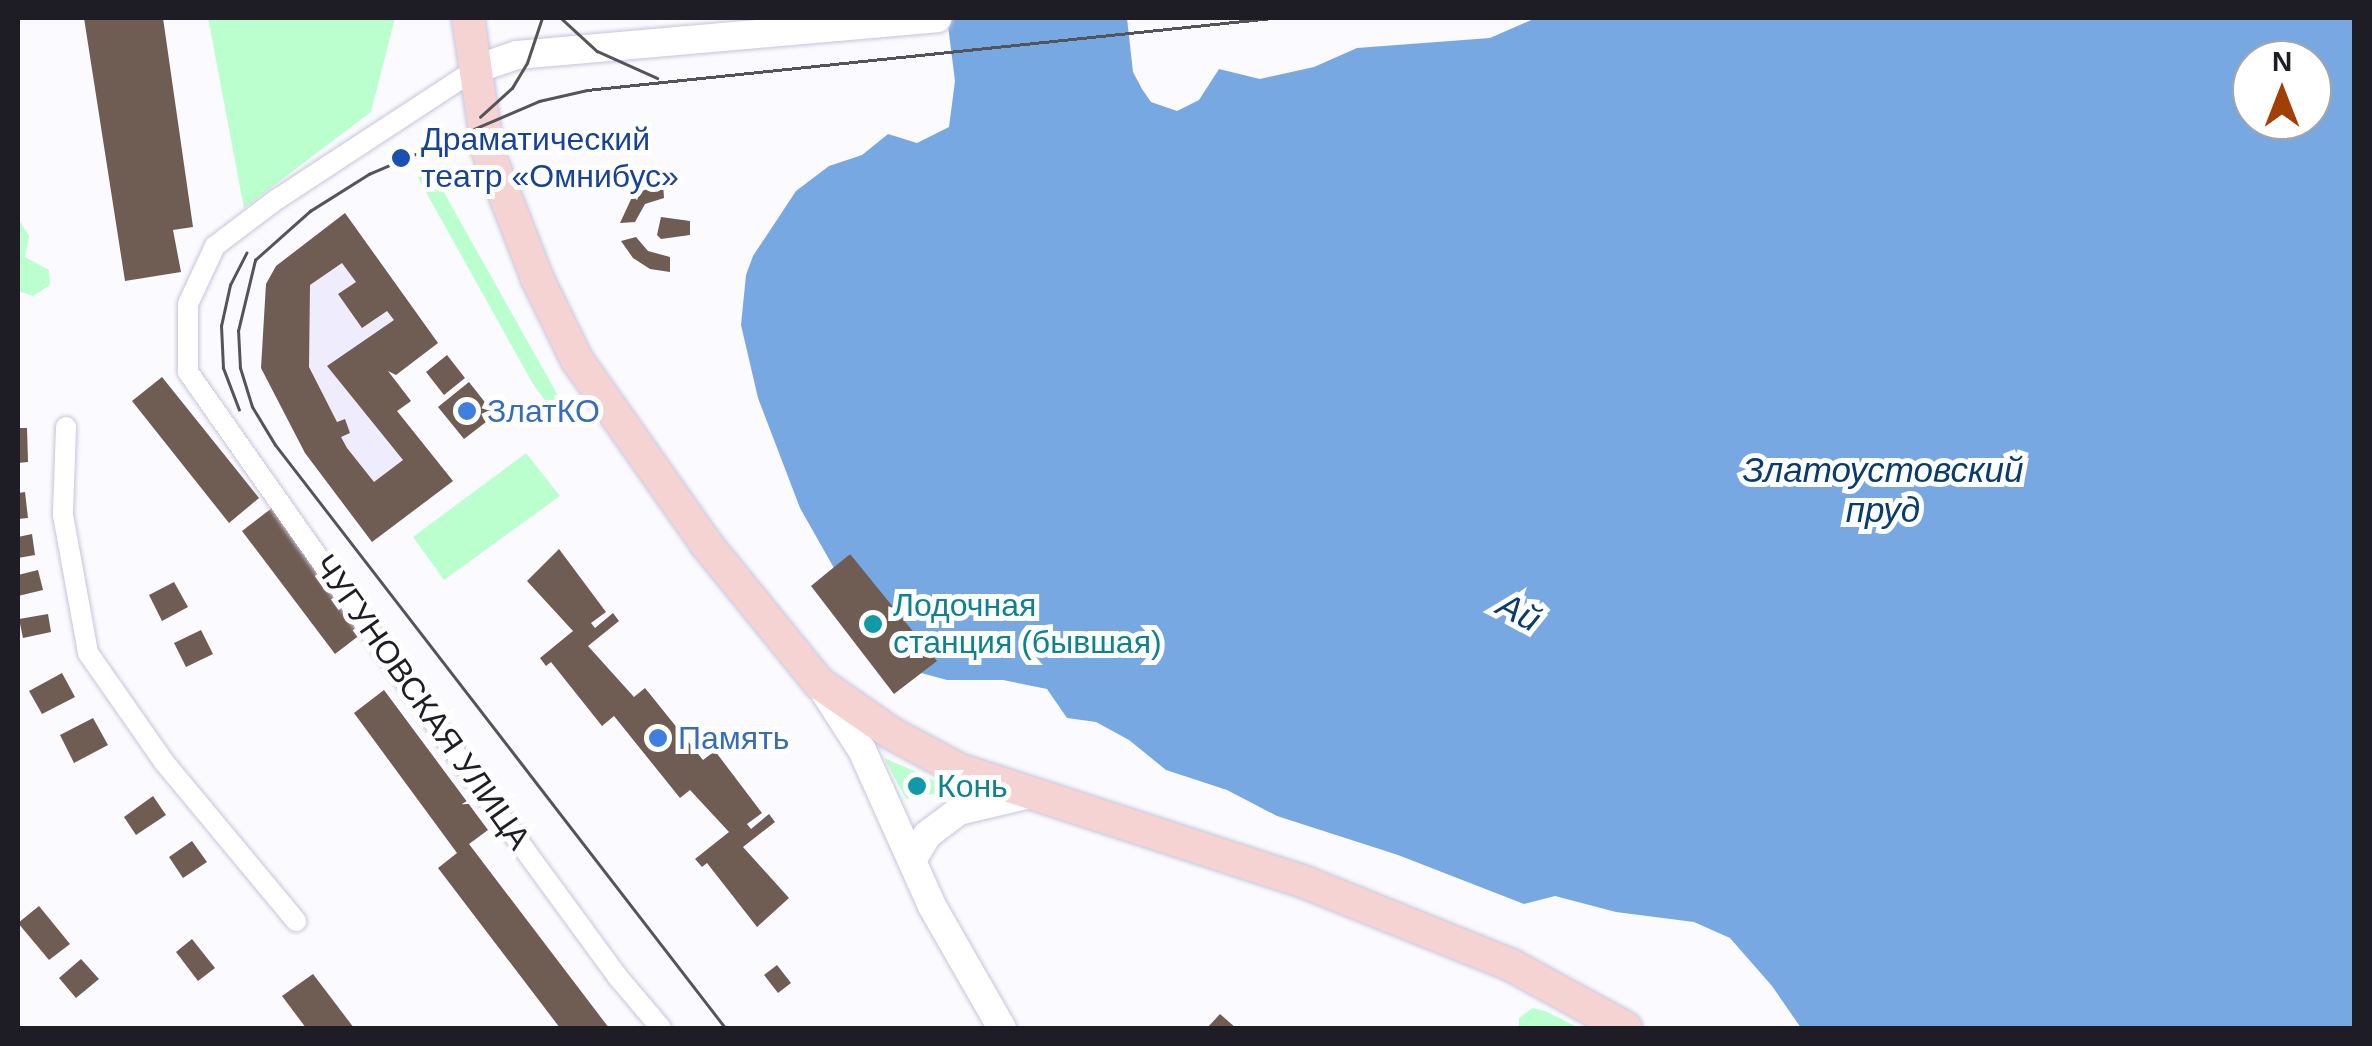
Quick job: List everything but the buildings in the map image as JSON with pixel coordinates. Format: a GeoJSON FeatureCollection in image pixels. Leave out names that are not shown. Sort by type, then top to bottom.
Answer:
{"type":"FeatureCollection","features":[{"type":"Feature","properties":{"kind":"main road"},"geometry":{"type":"LineString","coordinates":[[468,18],[488,152],[537,278],[577,360],[708,545],[818,682],[862,750],[914,857],[932,906],[1002,1028]]}},
{"type":"Feature","properties":{"kind":"main road"},"geometry":{"type":"LineString","coordinates":[[476,69],[491,18]]}},
{"type":"Feature","properties":{"kind":"main road"},"geometry":{"type":"LineString","coordinates":[[476,69],[517,56],[924,19]]}},
{"type":"Feature","properties":{"kind":"main road"},"geometry":{"type":"LineString","coordinates":[[818,682],[891,733],[960,770],[1307,883],[1511,965],[1626,1028]]}},
{"type":"Feature","properties":{"kind":"main road"},"geometry":{"type":"LineString","coordinates":[[914,857],[927,835],[959,810],[1034,794]]}},
{"type":"Feature","properties":{"kind":"street","name":"ЧУГУНОВСКАЯ УЛИЦА"},"geometry":{"type":"LineString","coordinates":[[476,69],[278,199],[215,246],[188,304],[188,372],[512,833],[616,976],[661,1028]]}},
{"type":"Feature","properties":{"kind":"street"},"geometry":{"type":"LineString","coordinates":[[66,427],[63,515],[88,653],[164,762],[296,921]]}},
{"type":"Feature","properties":{"kind":"shaded area"},"geometry":{"type":"Polygon","coordinates":[[[345,213],[438,343],[396,375],[388,371],[411,401],[398,412],[453,481],[372,542],[305,453],[261,368],[266,284],[276,266],[345,213]]]}},
{"type":"Feature","properties":{"kind":"green space"},"geometry":{"type":"Polygon","coordinates":[[[208,18],[395,18],[371,112],[244,208],[208,18]]]}},
{"type":"Feature","properties":{"kind":"green space"},"geometry":{"type":"Polygon","coordinates":[[[428,173],[437,180],[569,415],[561,423],[533,384],[417,176],[428,173]]]}},
{"type":"Feature","properties":{"kind":"green space"},"geometry":{"type":"Polygon","coordinates":[[[18,218],[29,236],[25,257],[49,270],[50,285],[33,296],[18,291],[18,218]]]}},
{"type":"Feature","properties":{"kind":"green space"},"geometry":{"type":"Polygon","coordinates":[[[526,453],[560,496],[444,580],[413,537],[526,453]]]}},
{"type":"Feature","properties":{"kind":"green space"},"geometry":{"type":"Polygon","coordinates":[[[884,758],[912,770],[954,790],[906,799],[884,758]]]}},
{"type":"Feature","properties":{"kind":"green space"},"geometry":{"type":"Polygon","coordinates":[[[1532,1008],[1579,1028],[1519,1028],[1519,1018],[1532,1008]]]}},
{"type":"Feature","properties":{"kind":"water","name":"Златоустовский пруд"},"geometry":{"type":"Polygon","coordinates":[[[947,18],[1127,18],[1133,72],[1142,89],[1151,102],[1177,111],[1199,100],[1219,69],[1260,79],[1314,67],[1357,48],[1490,38],[1536,18],[2354,18],[2354,1028],[1801,1028],[1772,986],[1730,938],[1694,922],[1616,912],[1555,896],[1524,904],[1398,855],[1277,816],[1227,790],[1166,770],[1129,740],[1096,722],[1067,718],[1047,689],[1003,680],[947,680],[921,673],[850,554],[834,568],[800,508],[758,398],[741,325],[746,275],[753,256],[796,191],[829,166],[862,155],[888,134],[917,143],[949,127],[955,81],[947,18]]]}},
{"type":"Feature","properties":{"kind":"tram line"},"geometry":{"type":"LineString","coordinates":[[480,117],[512,88],[527,63],[542,18]]}},
{"type":"Feature","properties":{"kind":"tram line"},"geometry":{"type":"LineString","coordinates":[[561,18],[597,51],[657,78]]}},
{"type":"Feature","properties":{"kind":"tram line"},"geometry":{"type":"LineString","coordinates":[[725,1028],[275,445],[252,407],[240,368],[238,331],[255,260],[310,211],[369,174],[539,101],[587,90],[1272,18]]}},
{"type":"Feature","properties":{"kind":"tram line"},"geometry":{"type":"LineString","coordinates":[[239,410],[223,368],[221,326],[230,285],[246,253]]}},
{"type":"Feature","properties":{"kind":"place","name":"Драматический театр «Омнибус»"},"geometry":{"type":"Point","coordinates":[401,158]}},
{"type":"Feature","properties":{"kind":"place","name":"ЗлатКО"},"geometry":{"type":"Point","coordinates":[467,411]}},
{"type":"Feature","properties":{"kind":"place","name":"Лодочная станция (бывшая)"},"geometry":{"type":"Point","coordinates":[873,624]}},
{"type":"Feature","properties":{"kind":"place","name":"Память"},"geometry":{"type":"Point","coordinates":[658,738]}},
{"type":"Feature","properties":{"kind":"place","name":"Конь"},"geometry":{"type":"Point","coordinates":[917,786]}},
{"type":"Feature","properties":{"kind":"water label","name":"Ай"},"geometry":{"type":"Point","coordinates":[1519,612]}}]}
